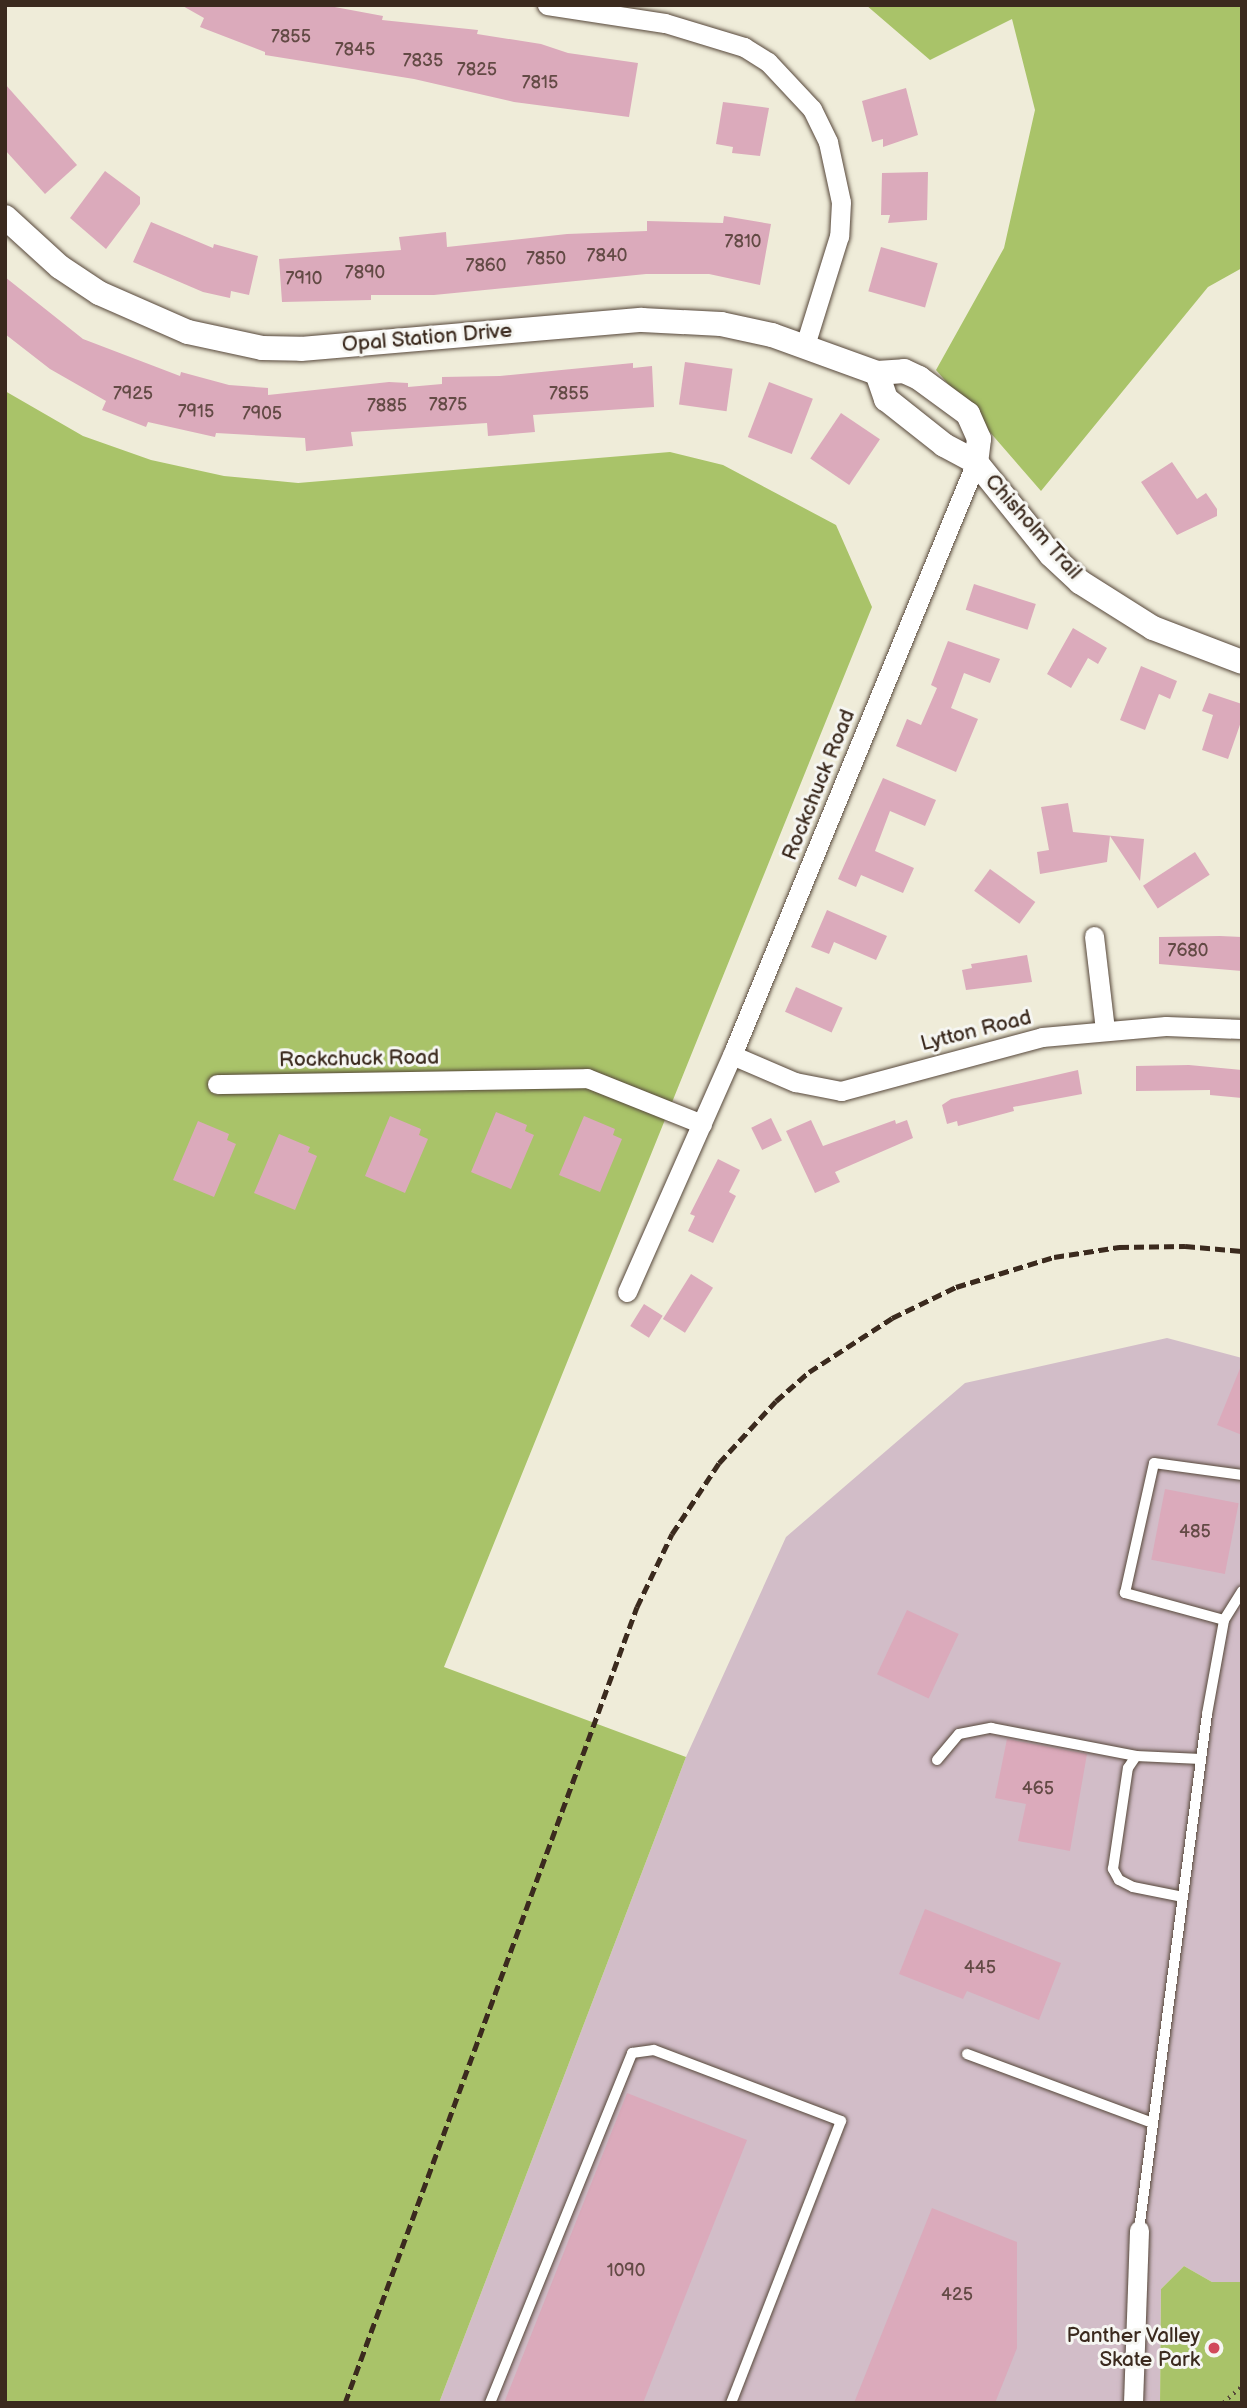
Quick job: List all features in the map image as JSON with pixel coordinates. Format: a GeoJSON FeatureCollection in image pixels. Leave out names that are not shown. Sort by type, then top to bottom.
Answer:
{"type":"FeatureCollection","features":[{"type":"Feature","properties":{"kind":"street"},"geometry":{"type":"LineString","coordinates":[[547,5],[665,23],[744,47],[783,75],[812,109],[828,142],[841,202],[839,236],[805,345]]}},
{"type":"Feature","properties":{"kind":"street","name":"Opal Station Drive"},"geometry":{"type":"LineString","coordinates":[[5,217],[60,267],[99,293],[188,332],[261,348],[301,349],[642,320],[721,324],[805,345],[877,373],[904,371],[919,378],[968,414],[979,439],[976,462]]}},
{"type":"Feature","properties":{"kind":"street"},"geometry":{"type":"LineString","coordinates":[[877,373],[886,399],[944,445],[976,462]]}},
{"type":"Feature","properties":{"kind":"street","name":"Chisholm Trail"},"geometry":{"type":"LineString","coordinates":[[976,462],[1051,555],[1091,590],[1153,628],[1240,655]]}},
{"type":"Feature","properties":{"kind":"street","name":"Rockchuck Road"},"geometry":{"type":"LineString","coordinates":[[627,1292],[732,1055],[976,462]]}},
{"type":"Feature","properties":{"kind":"street"},"geometry":{"type":"LineString","coordinates":[[1094,936],[1105,1029]]}},
{"type":"Feature","properties":{"kind":"street","name":"Lytton Road"},"geometry":{"type":"LineString","coordinates":[[732,1055],[795,1082],[841,1091],[867,1088],[974,1052],[1105,1029],[1242,1029]]}},
{"type":"Feature","properties":{"kind":"street","name":"Rockchuck Road"},"geometry":{"type":"LineString","coordinates":[[218,1084],[587,1077],[702,1124]]}},
{"type":"Feature","properties":{"kind":"street"},"geometry":{"type":"LineString","coordinates":[[1133,2403],[1139,2230]]}},
{"type":"Feature","properties":{"kind":"lane"},"geometry":{"type":"LineString","coordinates":[[1224,1620],[1125,1593],[1154,1463],[1242,1475]]}},
{"type":"Feature","properties":{"kind":"lane"},"geometry":{"type":"LineString","coordinates":[[1139,2230],[1201,1759],[1224,1620],[1242,1591]]}},
{"type":"Feature","properties":{"kind":"lane"},"geometry":{"type":"LineString","coordinates":[[937,1760],[959,1734],[991,1728],[1136,1756],[1201,1759]]}},
{"type":"Feature","properties":{"kind":"lane"},"geometry":{"type":"LineString","coordinates":[[1136,1756],[1128,1768],[1113,1869],[1119,1880],[1133,1887],[1183,1897]]}},
{"type":"Feature","properties":{"kind":"lane"},"geometry":{"type":"LineString","coordinates":[[489,2403],[632,2053],[654,2050],[841,2121],[731,2403]]}},
{"type":"Feature","properties":{"kind":"lane"},"geometry":{"type":"LineString","coordinates":[[967,2054],[1153,2123]]}},
{"type":"Feature","properties":{"kind":"path"},"geometry":{"type":"LineString","coordinates":[[1223,2403],[1242,2386]]}},
{"type":"Feature","properties":{"kind":"shaded area"},"geometry":{"type":"Polygon","coordinates":[[[1167,1338],[1242,1358],[1242,2282],[1212,2282],[1184,2266],[1161,2289],[1160,2403],[439,2403],[686,1757],[786,1537],[965,1383],[1167,1338]]]}},
{"type":"Feature","properties":{"kind":"green space"},"geometry":{"type":"Polygon","coordinates":[[[866,5],[1242,5],[1242,268],[1208,287],[1041,491],[936,370],[1004,248],[1035,110],[1012,19],[930,60],[866,5]]]}},
{"type":"Feature","properties":{"kind":"green space"},"geometry":{"type":"Polygon","coordinates":[[[5,391],[83,436],[151,460],[224,476],[298,483],[670,452],[723,465],[836,525],[872,607],[444,1667],[686,1757],[439,2403],[5,2403],[5,391]]]}},
{"type":"Feature","properties":{"kind":"green space"},"geometry":{"type":"Polygon","coordinates":[[[1184,2266],[1212,2282],[1242,2282],[1242,2403],[1160,2403],[1161,2289],[1184,2266]]]}},
{"type":"Feature","properties":{"kind":"building"},"geometry":{"type":"Polygon","coordinates":[[[181,5],[324,5],[383,16],[382,20],[478,30],[477,34],[541,44],[568,53],[638,63],[629,117],[514,102],[414,79],[265,55],[265,52],[200,27],[204,18],[181,5]]]}},
{"type":"Feature","properties":{"kind":"building"},"geometry":{"type":"Polygon","coordinates":[[[5,84],[77,165],[45,194],[5,150],[5,84]]]}},
{"type":"Feature","properties":{"kind":"building"},"geometry":{"type":"Polygon","coordinates":[[[906,88],[918,135],[883,147],[883,139],[872,142],[862,101],[906,88]]]}},
{"type":"Feature","properties":{"kind":"building"},"geometry":{"type":"Polygon","coordinates":[[[723,102],[769,108],[760,156],[732,153],[733,147],[716,144],[723,102]]]}},
{"type":"Feature","properties":{"kind":"building"},"geometry":{"type":"Polygon","coordinates":[[[105,171],[140,197],[140,204],[106,249],[70,218],[105,171]]]}},
{"type":"Feature","properties":{"kind":"building"},"geometry":{"type":"Polygon","coordinates":[[[928,172],[927,220],[888,223],[890,215],[881,215],[882,173],[928,172]]]}},
{"type":"Feature","properties":{"kind":"building"},"geometry":{"type":"Polygon","coordinates":[[[724,216],[771,224],[760,285],[709,274],[646,274],[434,295],[371,295],[371,300],[282,302],[279,259],[401,250],[399,237],[446,232],[447,247],[567,234],[647,231],[647,221],[723,223],[724,216]]]}},
{"type":"Feature","properties":{"kind":"building"},"geometry":{"type":"Polygon","coordinates":[[[151,222],[213,248],[214,244],[258,256],[249,295],[231,291],[230,298],[203,292],[133,262],[151,222]]]}},
{"type":"Feature","properties":{"kind":"building"},"geometry":{"type":"Polygon","coordinates":[[[881,247],[938,263],[925,307],[868,291],[881,247]]]}},
{"type":"Feature","properties":{"kind":"building"},"geometry":{"type":"Polygon","coordinates":[[[5,277],[83,339],[180,376],[181,372],[229,385],[268,388],[268,395],[389,382],[408,383],[408,387],[442,384],[442,377],[500,376],[633,363],[633,368],[652,366],[654,407],[533,415],[535,432],[488,436],[487,423],[351,432],[353,446],[306,451],[305,438],[216,433],[215,437],[148,422],[146,427],[102,410],[106,401],[50,369],[5,334],[5,277]]]}},
{"type":"Feature","properties":{"kind":"building"},"geometry":{"type":"Polygon","coordinates":[[[685,362],[733,369],[727,411],[679,405],[685,362]]]}},
{"type":"Feature","properties":{"kind":"building"},"geometry":{"type":"Polygon","coordinates":[[[769,382],[813,399],[792,454],[748,437],[769,382]]]}},
{"type":"Feature","properties":{"kind":"building"},"geometry":{"type":"Polygon","coordinates":[[[841,413],[880,439],[849,485],[810,459],[841,413]]]}},
{"type":"Feature","properties":{"kind":"building"},"geometry":{"type":"Polygon","coordinates":[[[1172,462],[1197,499],[1206,493],[1217,509],[1217,516],[1177,535],[1141,482],[1172,462]]]}},
{"type":"Feature","properties":{"kind":"building"},"geometry":{"type":"Polygon","coordinates":[[[974,584],[1036,604],[1027,630],[966,610],[974,584]]]}},
{"type":"Feature","properties":{"kind":"building"},"geometry":{"type":"Polygon","coordinates":[[[1073,628],[1107,648],[1098,664],[1088,658],[1071,688],[1047,674],[1073,628]]]}},
{"type":"Feature","properties":{"kind":"building"},"geometry":{"type":"Polygon","coordinates":[[[948,641],[1000,659],[990,683],[964,673],[951,708],[978,719],[956,772],[896,746],[907,719],[921,725],[937,688],[931,685],[948,641]]]}},
{"type":"Feature","properties":{"kind":"building"},"geometry":{"type":"Polygon","coordinates":[[[1141,666],[1177,681],[1170,699],[1159,694],[1145,730],[1120,720],[1141,666]]]}},
{"type":"Feature","properties":{"kind":"building"},"geometry":{"type":"Polygon","coordinates":[[[1209,693],[1242,704],[1242,719],[1228,759],[1202,750],[1213,715],[1202,711],[1209,693]]]}},
{"type":"Feature","properties":{"kind":"building"},"geometry":{"type":"Polygon","coordinates":[[[883,778],[936,800],[925,826],[890,811],[875,851],[914,868],[903,893],[861,875],[856,887],[838,879],[883,778]]]}},
{"type":"Feature","properties":{"kind":"building"},"geometry":{"type":"Polygon","coordinates":[[[1068,803],[1073,832],[1144,839],[1140,881],[1110,836],[1107,862],[1040,874],[1037,852],[1049,850],[1041,807],[1068,803]]]}},
{"type":"Feature","properties":{"kind":"building"},"geometry":{"type":"Polygon","coordinates":[[[1195,852],[1210,875],[1158,908],[1143,886],[1195,852]]]}},
{"type":"Feature","properties":{"kind":"building"},"geometry":{"type":"Polygon","coordinates":[[[990,869],[1035,902],[1019,924],[974,891],[990,869]]]}},
{"type":"Feature","properties":{"kind":"building"},"geometry":{"type":"Polygon","coordinates":[[[827,910],[887,936],[876,960],[834,942],[829,954],[811,947],[827,910]]]}},
{"type":"Feature","properties":{"kind":"building"},"geometry":{"type":"Polygon","coordinates":[[[1159,937],[1242,937],[1242,971],[1159,964],[1159,937]]]}},
{"type":"Feature","properties":{"kind":"building"},"geometry":{"type":"Polygon","coordinates":[[[1027,955],[1032,982],[966,990],[962,970],[972,968],[971,964],[1027,955]]]}},
{"type":"Feature","properties":{"kind":"building"},"geometry":{"type":"Polygon","coordinates":[[[796,987],[843,1008],[832,1032],[785,1012],[796,987]]]}},
{"type":"Feature","properties":{"kind":"building"},"geometry":{"type":"Polygon","coordinates":[[[1189,1065],[1242,1070],[1242,1098],[1210,1095],[1210,1090],[1136,1091],[1136,1066],[1189,1065]]]}},
{"type":"Feature","properties":{"kind":"building"},"geometry":{"type":"Polygon","coordinates":[[[1078,1070],[1082,1094],[1013,1107],[1014,1111],[958,1126],[957,1121],[947,1124],[942,1105],[951,1099],[1078,1070]]]}},
{"type":"Feature","properties":{"kind":"building"},"geometry":{"type":"Polygon","coordinates":[[[496,1112],[527,1125],[525,1131],[534,1135],[511,1189],[471,1172],[496,1112]]]}},
{"type":"Feature","properties":{"kind":"building"},"geometry":{"type":"Polygon","coordinates":[[[390,1116],[421,1129],[419,1135],[428,1139],[405,1193],[365,1176],[390,1116]]]}},
{"type":"Feature","properties":{"kind":"building"},"geometry":{"type":"Polygon","coordinates":[[[584,1116],[615,1129],[613,1135],[622,1139],[600,1192],[559,1175],[584,1116]]]}},
{"type":"Feature","properties":{"kind":"building"},"geometry":{"type":"Polygon","coordinates":[[[771,1118],[782,1140],[762,1150],[751,1128],[771,1118]]]}},
{"type":"Feature","properties":{"kind":"building"},"geometry":{"type":"Polygon","coordinates":[[[811,1120],[823,1146],[895,1120],[896,1124],[907,1120],[913,1138],[835,1172],[840,1182],[815,1193],[786,1131],[811,1120]]]}},
{"type":"Feature","properties":{"kind":"building"},"geometry":{"type":"Polygon","coordinates":[[[198,1121],[229,1134],[227,1140],[236,1144],[214,1197],[173,1180],[198,1121]]]}},
{"type":"Feature","properties":{"kind":"building"},"geometry":{"type":"Polygon","coordinates":[[[279,1134],[310,1147],[308,1152],[317,1156],[295,1210],[254,1193],[279,1134]]]}},
{"type":"Feature","properties":{"kind":"building"},"geometry":{"type":"Polygon","coordinates":[[[718,1159],[740,1170],[729,1192],[736,1196],[713,1243],[688,1231],[695,1216],[690,1214],[718,1159]]]}},
{"type":"Feature","properties":{"kind":"building"},"geometry":{"type":"Polygon","coordinates":[[[691,1274],[713,1288],[685,1333],[663,1319],[691,1274]]]}},
{"type":"Feature","properties":{"kind":"building"},"geometry":{"type":"Polygon","coordinates":[[[644,1304],[663,1316],[649,1338],[630,1326],[644,1304]]]}},
{"type":"Feature","properties":{"kind":"building"},"geometry":{"type":"Polygon","coordinates":[[[1242,1366],[1242,1435],[1217,1425],[1242,1366]]]}},
{"type":"Feature","properties":{"kind":"building"},"geometry":{"type":"Polygon","coordinates":[[[1165,1489],[1239,1503],[1225,1574],[1151,1560],[1165,1489]]]}},
{"type":"Feature","properties":{"kind":"building"},"geometry":{"type":"Polygon","coordinates":[[[907,1610],[959,1634],[929,1698],[877,1674],[907,1610]]]}},
{"type":"Feature","properties":{"kind":"building"},"geometry":{"type":"Polygon","coordinates":[[[1007,1739],[1087,1754],[1070,1851],[1018,1841],[1026,1804],[995,1798],[1007,1739]]]}},
{"type":"Feature","properties":{"kind":"building"},"geometry":{"type":"Polygon","coordinates":[[[925,1909],[1061,1963],[1039,2020],[967,1991],[963,1999],[899,1974],[925,1909]]]}},
{"type":"Feature","properties":{"kind":"building"},"geometry":{"type":"Polygon","coordinates":[[[627,2093],[747,2140],[643,2403],[504,2403],[627,2093]]]}},
{"type":"Feature","properties":{"kind":"building"},"geometry":{"type":"Polygon","coordinates":[[[932,2208],[1017,2242],[1017,2348],[995,2403],[854,2403],[932,2208]]]}},
{"type":"Feature","properties":{"kind":"railway"},"geometry":{"type":"LineString","coordinates":[[345,2403],[637,1607],[672,1534],[719,1463],[776,1401],[809,1372],[892,1318],[956,1287],[1054,1257],[1119,1247],[1185,1246],[1242,1251]]}},
{"type":"Feature","properties":{"kind":"place","name":"Panther Valley Skate Park"},"geometry":{"type":"Point","coordinates":[1214,2348]}}]}
